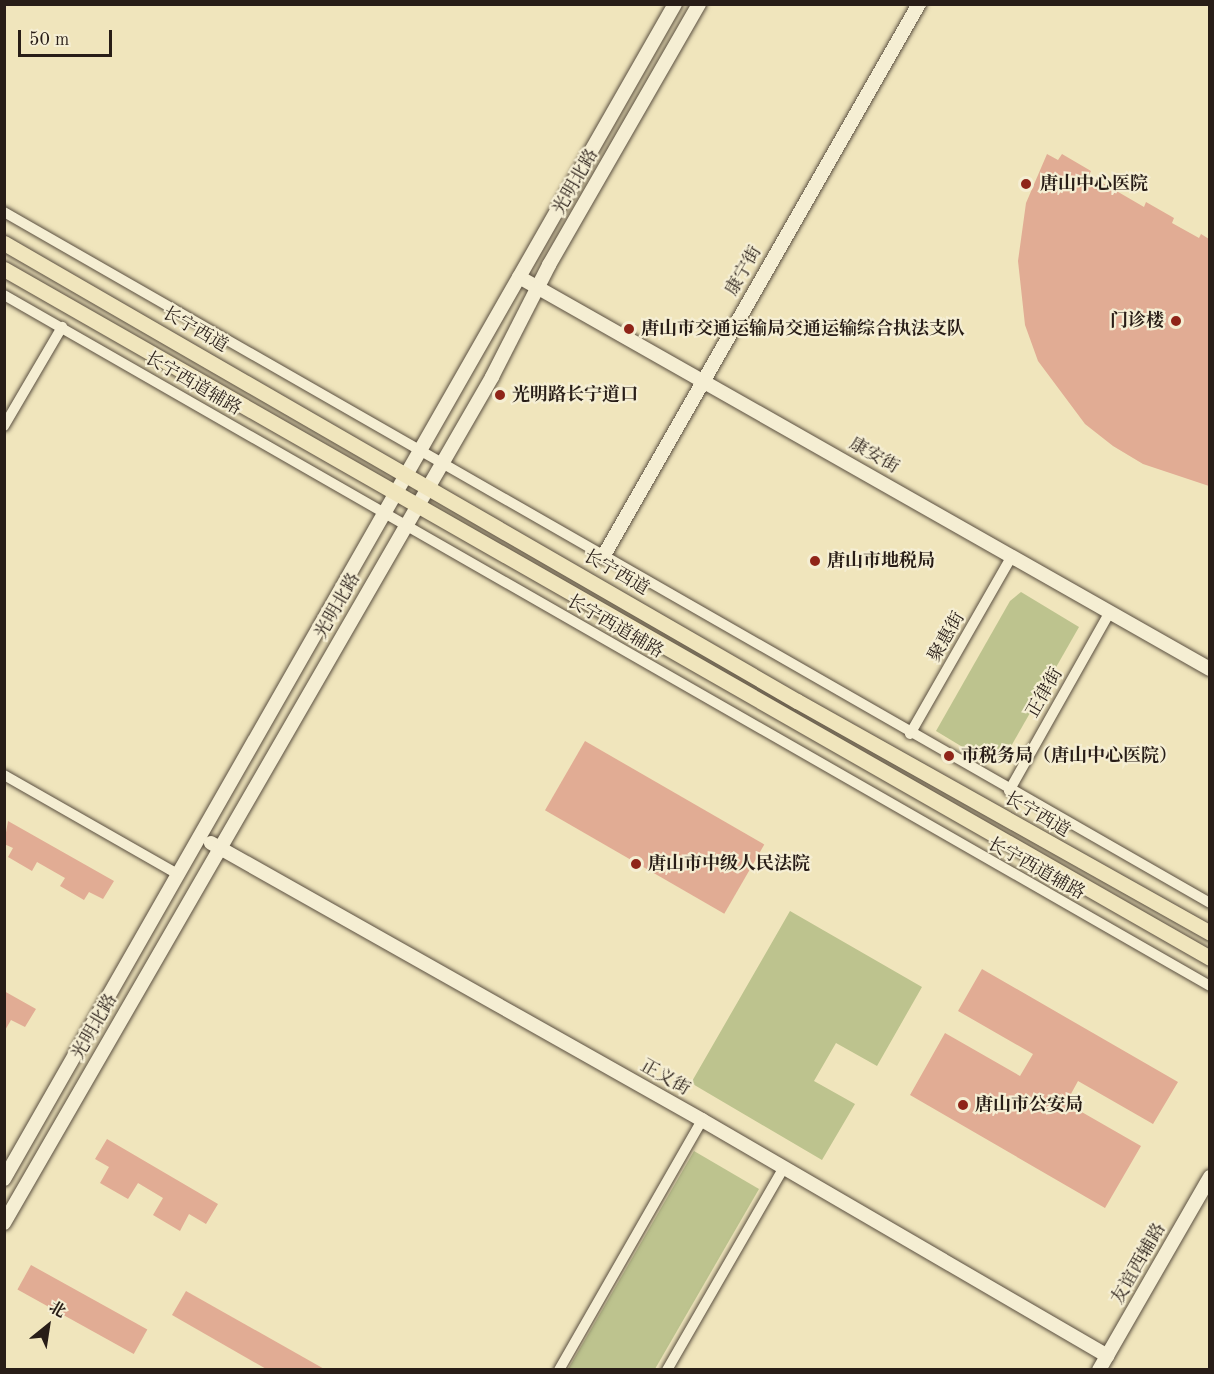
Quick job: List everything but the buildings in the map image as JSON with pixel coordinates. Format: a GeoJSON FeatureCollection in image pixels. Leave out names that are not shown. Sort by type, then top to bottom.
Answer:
{"type":"FeatureCollection","features":[{"type":"Feature","properties":{"kind":"main road","name":"光明北路"},"geometry":{"type":"LineString","coordinates":[[4,1179],[202,837],[382,513],[421,450],[675,4]]}},
{"type":"Feature","properties":{"kind":"main road","name":"光明北路"},"geometry":{"type":"LineString","coordinates":[[4,1223],[218,847],[492,376],[538,288],[699,4]]}},
{"type":"Feature","properties":{"kind":"main road","name":"康宁街"},"geometry":{"type":"LineString","coordinates":[[603,557],[919,4]]}},
{"type":"Feature","properties":{"kind":"main road","name":"长宁西道"},"geometry":{"type":"LineString","coordinates":[[4,243],[1209,933]]}},
{"type":"Feature","properties":{"kind":"main road"},"geometry":{"type":"LineString","coordinates":[[4,269],[1209,958]]}},
{"type":"Feature","properties":{"kind":"main road","name":"康安街"},"geometry":{"type":"LineString","coordinates":[[519,277],[703,379],[1209,669]]}},
{"type":"Feature","properties":{"kind":"main road","name":"正义街"},"geometry":{"type":"LineString","coordinates":[[202,837],[784,1167],[1107,1356]]}},
{"type":"Feature","properties":{"kind":"main road","name":"友谊西辅路"},"geometry":{"type":"LineString","coordinates":[[1100,1370],[1209,1177]]}},
{"type":"Feature","properties":{"kind":"street"},"geometry":{"type":"LineString","coordinates":[[4,212],[421,450],[1009,791],[1209,903]]}},
{"type":"Feature","properties":{"kind":"street","name":"长宁西道辅路"},"geometry":{"type":"LineString","coordinates":[[4,295],[1209,986]]}},
{"type":"Feature","properties":{"kind":"street"},"geometry":{"type":"LineString","coordinates":[[4,426],[62,327]]}},
{"type":"Feature","properties":{"kind":"street","name":"聚惠街"},"geometry":{"type":"LineString","coordinates":[[910,734],[1012,556]]}},
{"type":"Feature","properties":{"kind":"street","name":"正律街"},"geometry":{"type":"LineString","coordinates":[[1009,791],[1110,612]]}},
{"type":"Feature","properties":{"kind":"street"},"geometry":{"type":"LineString","coordinates":[[4,775],[179,875]]}},
{"type":"Feature","properties":{"kind":"street"},"geometry":{"type":"LineString","coordinates":[[559,1370],[702,1120]]}},
{"type":"Feature","properties":{"kind":"street"},"geometry":{"type":"LineString","coordinates":[[667,1370],[784,1167]]}},
{"type":"Feature","properties":{"kind":"green space"},"geometry":{"type":"Polygon","coordinates":[[[1021,592],[1079,627],[1002,762],[989,763],[936,731],[1010,601],[1021,592]]]}},
{"type":"Feature","properties":{"kind":"green space"},"geometry":{"type":"Polygon","coordinates":[[[790,911],[922,987],[877,1066],[836,1043],[814,1081],[855,1104],[822,1160],[691,1083],[790,911]]]}},
{"type":"Feature","properties":{"kind":"green space"},"geometry":{"type":"Polygon","coordinates":[[[694,1151],[759,1189],[655,1369],[568,1369],[694,1151]]]}},
{"type":"Feature","properties":{"kind":"place","name":"唐山中心医院"},"geometry":{"type":"Point","coordinates":[1026,184]}},
{"type":"Feature","properties":{"kind":"place","name":"门诊楼"},"geometry":{"type":"Point","coordinates":[1176,321]}},
{"type":"Feature","properties":{"kind":"place","name":"唐山市交通运输局交通运输综合执法支队"},"geometry":{"type":"Point","coordinates":[629,329]}},
{"type":"Feature","properties":{"kind":"place","name":"光明路长宁道口"},"geometry":{"type":"Point","coordinates":[500,395]}},
{"type":"Feature","properties":{"kind":"place","name":"唐山市地税局"},"geometry":{"type":"Point","coordinates":[815,561]}},
{"type":"Feature","properties":{"kind":"place","name":"市税务局（唐山中心医院）"},"geometry":{"type":"Point","coordinates":[949,756]}},
{"type":"Feature","properties":{"kind":"place","name":"唐山市中级人民法院"},"geometry":{"type":"Point","coordinates":[636,864]}},
{"type":"Feature","properties":{"kind":"place","name":"唐山市公安局"},"geometry":{"type":"Point","coordinates":[963,1105]}}]}
